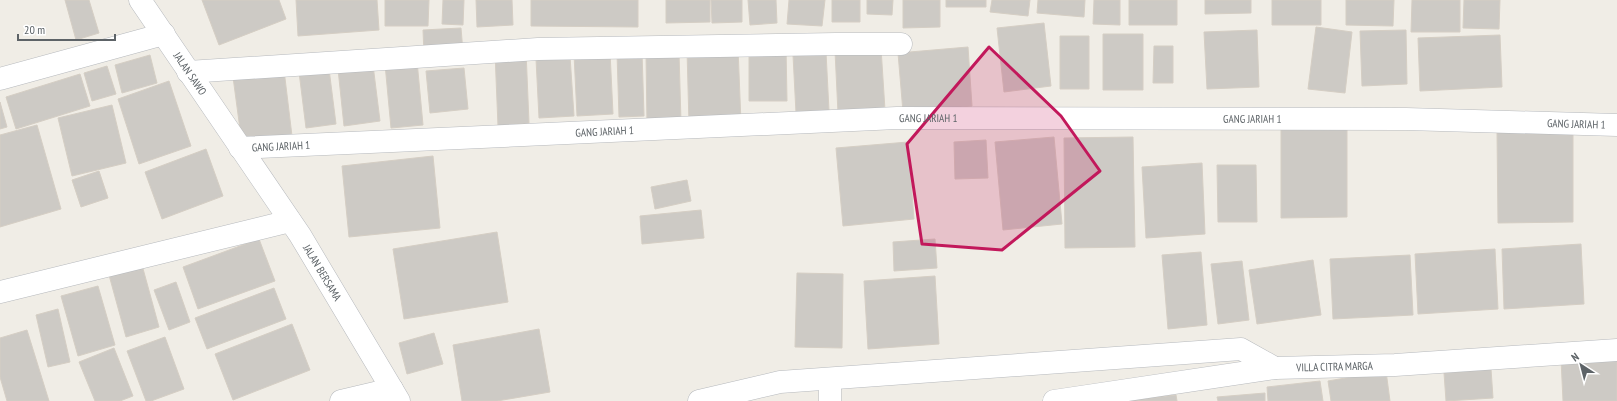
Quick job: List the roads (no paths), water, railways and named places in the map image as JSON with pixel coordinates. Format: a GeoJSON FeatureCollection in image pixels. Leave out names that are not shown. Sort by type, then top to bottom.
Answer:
{"type":"FeatureCollection","features":[{"type":"Feature","properties":{"kind":"street","name":"JALAN SAWO"},"geometry":{"type":"LineString","coordinates":[[140,0],[240,148]]}},
{"type":"Feature","properties":{"kind":"street"},"geometry":{"type":"LineString","coordinates":[[0,78],[164,34]]}},
{"type":"Feature","properties":{"kind":"street"},"geometry":{"type":"LineString","coordinates":[[188,72],[538,49],[901,44]]}},
{"type":"Feature","properties":{"kind":"street","name":"GANG JARIAH 1"},"geometry":{"type":"LineString","coordinates":[[240,148],[897,118],[1398,119],[1617,125]]}},
{"type":"Feature","properties":{"kind":"street","name":"JALAN BERSAMA"},"geometry":{"type":"LineString","coordinates":[[240,148],[290,221],[395,395]]}},
{"type":"Feature","properties":{"kind":"street"},"geometry":{"type":"LineString","coordinates":[[0,292],[290,221]]}},
{"type":"Feature","properties":{"kind":"street"},"geometry":{"type":"LineString","coordinates":[[699,401],[780,382],[1241,349],[1275,368]]}},
{"type":"Feature","properties":{"kind":"street","name":"VILLA CITRA MARGA"},"geometry":{"type":"LineString","coordinates":[[1054,401],[1275,368],[1395,365],[1617,350]]}},
{"type":"Feature","properties":{"kind":"street"},"geometry":{"type":"LineString","coordinates":[[830,379],[830,401]]}},
{"type":"Feature","properties":{"kind":"street"},"geometry":{"type":"LineString","coordinates":[[341,401],[395,395]]}}]}
